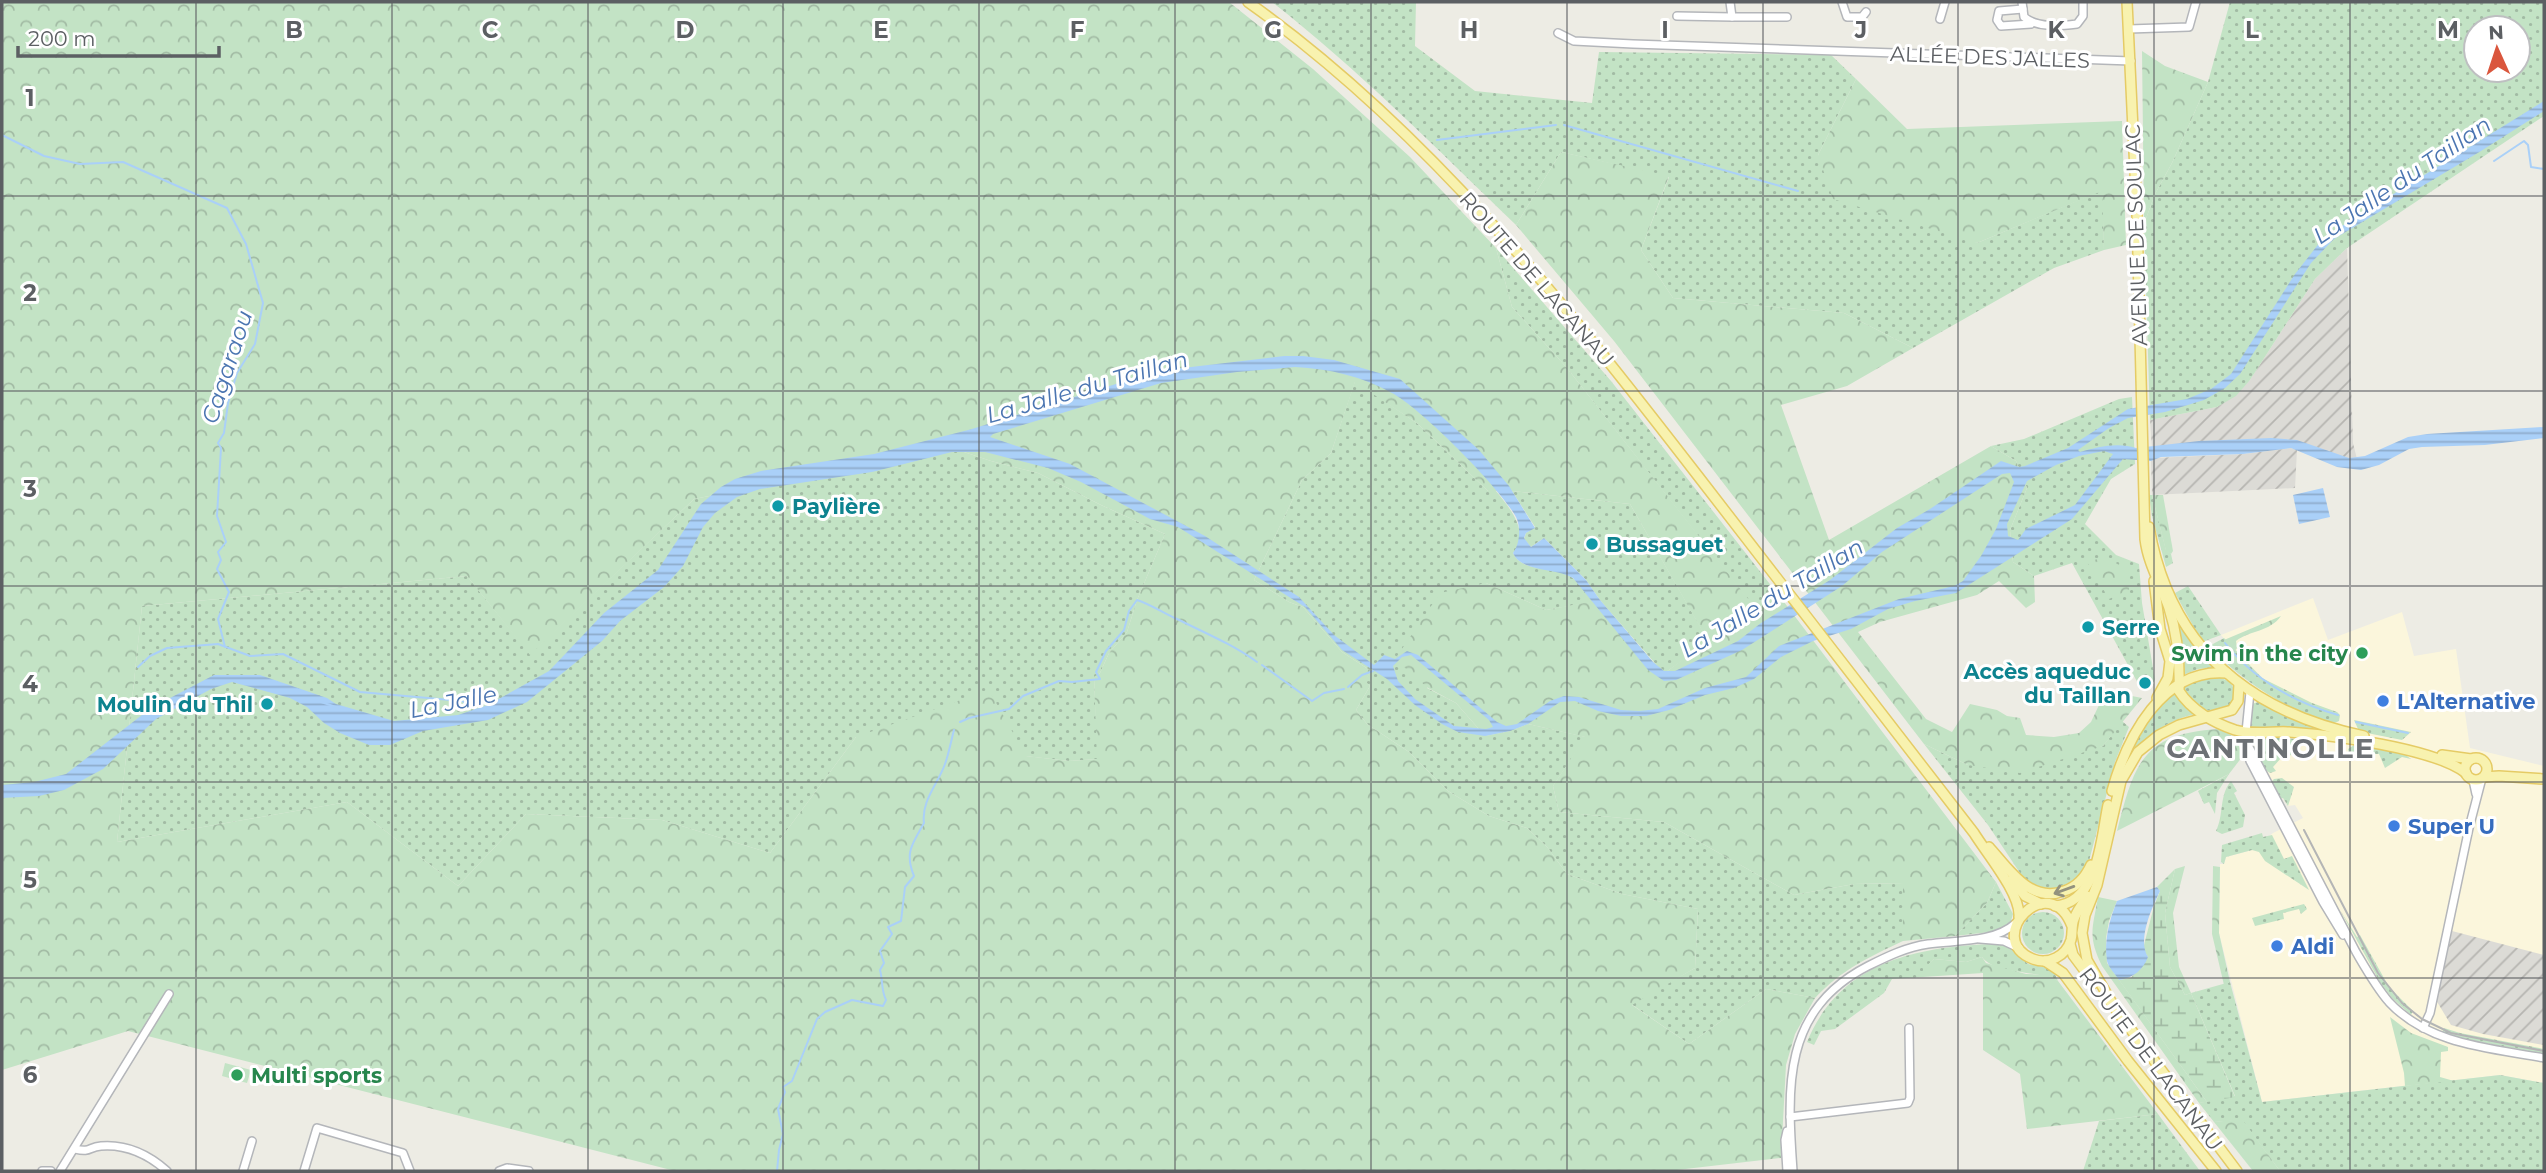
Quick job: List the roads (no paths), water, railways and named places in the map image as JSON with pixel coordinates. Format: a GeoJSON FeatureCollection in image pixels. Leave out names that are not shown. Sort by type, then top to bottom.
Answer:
{"type":"FeatureCollection","features":[{"type":"Feature","properties":{"kind":"main road","name":"ROUTE DE LACANAU"},"geometry":{"type":"LineString","coordinates":[[1248,2],[1364,96],[1431,160],[1501,233],[1608,360],[1974,833]]}},
{"type":"Feature","properties":{"kind":"main road","name":"AVENUE DE SOULAC"},"geometry":{"type":"LineString","coordinates":[[2127,2],[2144,498]]}},
{"type":"Feature","properties":{"kind":"main road"},"geometry":{"type":"LineString","coordinates":[[1989,847],[2025,896],[2041,904],[2055,906],[2071,903],[2083,891],[2095,869],[2121,761],[2166,683],[2170,668],[2160,629],[2152,568],[2145,539],[2144,498]]}},
{"type":"Feature","properties":{"kind":"main road"},"geometry":{"type":"LineString","coordinates":[[2144,498],[2153,547],[2165,583],[2192,635],[2227,673],[2250,692],[2282,711],[2321,727],[2450,757],[2481,760],[2499,769],[2544,777]]}},
{"type":"Feature","properties":{"kind":"main road"},"geometry":{"type":"LineString","coordinates":[[2152,568],[2176,633],[2180,694],[2208,718],[2236,731],[2320,735],[2368,743],[2437,759],[2480,778],[2544,777]]}},
{"type":"Feature","properties":{"kind":"main road"},"geometry":{"type":"LineString","coordinates":[[2150,712],[2180,682],[2207,672],[2227,673]]}},
{"type":"Feature","properties":{"kind":"main road"},"geometry":{"type":"LineString","coordinates":[[2112,1003],[2090,967],[2083,943],[2085,915],[2101,868],[2121,780],[2132,759],[2148,742],[2169,729],[2228,712],[2235,707],[2239,698],[2239,684]]}},
{"type":"Feature","properties":{"kind":"main road"},"geometry":{"type":"LineString","coordinates":[[2466,773],[2467,764],[2471,760]]}},
{"type":"Feature","properties":{"kind":"main road"},"geometry":{"type":"LineString","coordinates":[[2480,778],[2487,771],[2486,764]]}},
{"type":"Feature","properties":{"kind":"main road"},"geometry":{"type":"LineString","coordinates":[[1974,833],[2023,884],[2032,890],[2050,894],[2064,891],[2080,882],[2089,870],[2101,837]]}},
{"type":"Feature","properties":{"kind":"main road"},"geometry":{"type":"LineString","coordinates":[[1974,833],[2018,902],[2016,941],[2020,949],[2035,960],[2045,961],[2060,956],[2070,944],[2076,912],[2090,893],[2101,868]]}},
{"type":"Feature","properties":{"kind":"main road"},"geometry":{"type":"LineString","coordinates":[[2017,920],[2032,906],[2041,904]]}},
{"type":"Feature","properties":{"kind":"main road"},"geometry":{"type":"LineString","coordinates":[[2055,906],[2063,911],[2072,926]]}},
{"type":"Feature","properties":{"kind":"main road","name":"ROUTE DE LACANAU"},"geometry":{"type":"LineString","coordinates":[[2070,944],[2077,960],[2236,1171]]}},
{"type":"Feature","properties":{"kind":"main road","name":"ROUTE DE LACANAU"},"geometry":{"type":"LineString","coordinates":[[2045,961],[2063,973],[2128,1061],[2216,1171]]}},
{"type":"Feature","properties":{"kind":"street"},"geometry":{"type":"LineString","coordinates":[[1730,2],[1732,17]]}},
{"type":"Feature","properties":{"kind":"street"},"geometry":{"type":"LineString","coordinates":[[1842,2],[1847,17],[1862,17],[1866,12]]}},
{"type":"Feature","properties":{"kind":"street"},"geometry":{"type":"LineString","coordinates":[[1940,19],[1945,2]]}},
{"type":"Feature","properties":{"kind":"street"},"geometry":{"type":"LineString","coordinates":[[2032,24],[2024,17],[2022,6],[1999,11],[1997,20],[2001,26],[2077,24],[2083,16],[2083,2]]}},
{"type":"Feature","properties":{"kind":"street"},"geometry":{"type":"LineString","coordinates":[[2129,29],[2189,27],[2196,2]]}},
{"type":"Feature","properties":{"kind":"street"},"geometry":{"type":"LineString","coordinates":[[1677,16],[1787,17]]}},
{"type":"Feature","properties":{"kind":"street","name":"ALLÉE DES JALLES"},"geometry":{"type":"LineString","coordinates":[[1558,33],[1574,41],[1633,44],[2130,61]]}},
{"type":"Feature","properties":{"kind":"street"},"geometry":{"type":"LineString","coordinates":[[2250,692],[2246,732],[2248,745],[2356,952],[2385,997],[2423,1028],[2459,1043],[2544,1058]]}},
{"type":"Feature","properties":{"kind":"street"},"geometry":{"type":"LineString","coordinates":[[2423,1028],[2430,1013],[2480,778]]}},
{"type":"Feature","properties":{"kind":"street"},"geometry":{"type":"LineString","coordinates":[[1793,1171],[1790,1079],[1795,1051],[1806,1025],[1835,986],[1905,949],[1976,939],[2006,931],[2017,920]]}},
{"type":"Feature","properties":{"kind":"street"},"geometry":{"type":"LineString","coordinates":[[1976,939],[2004,941],[2020,949]]}},
{"type":"Feature","properties":{"kind":"street"},"geometry":{"type":"LineString","coordinates":[[60,1171],[169,994]]}},
{"type":"Feature","properties":{"kind":"street"},"geometry":{"type":"LineString","coordinates":[[1790,1117],[1908,1103],[1909,1028]]}},
{"type":"Feature","properties":{"kind":"street"},"geometry":{"type":"LineString","coordinates":[[1787,1171],[1785,1140],[1790,1117]]}},
{"type":"Feature","properties":{"kind":"street"},"geometry":{"type":"LineString","coordinates":[[304,1171],[317,1128],[404,1153],[410,1171]]}},
{"type":"Feature","properties":{"kind":"street"},"geometry":{"type":"LineString","coordinates":[[243,1171],[252,1141]]}},
{"type":"Feature","properties":{"kind":"street"},"geometry":{"type":"LineString","coordinates":[[75,1149],[86,1152],[99,1146],[130,1148],[167,1171]]}},
{"type":"Feature","properties":{"kind":"street"},"geometry":{"type":"LineString","coordinates":[[499,1171],[507,1168],[528,1171]]}},
{"type":"Feature","properties":{"kind":"street"},"geometry":{"type":"LineString","coordinates":[[42,1171],[51,1171]]}},
{"type":"Feature","properties":{"kind":"water"},"geometry":{"type":"Polygon","coordinates":[[[2544,101],[2544,111],[2334,239],[2311,263],[2240,374],[2225,388],[2204,400],[2165,412],[2128,418],[2078,450],[2080,452],[2115,445],[2136,448],[2199,441],[2271,438],[2297,440],[2349,458],[2365,456],[2408,437],[2427,434],[2544,427],[2544,438],[2485,445],[2409,449],[2379,465],[2361,470],[2337,467],[2291,448],[2243,454],[2161,457],[2151,461],[2123,459],[2072,519],[1956,593],[1888,609],[1851,629],[1813,641],[1781,657],[1754,679],[1734,688],[1705,695],[1646,716],[1621,716],[1598,711],[1575,701],[1560,702],[1528,724],[1510,731],[1485,736],[1458,732],[1415,705],[1387,679],[1342,650],[1305,607],[1178,527],[1150,519],[1081,482],[1048,468],[985,452],[952,452],[872,472],[760,489],[737,497],[715,513],[703,527],[683,566],[664,587],[620,621],[602,641],[527,702],[488,720],[423,731],[390,745],[369,745],[340,733],[307,707],[290,698],[232,682],[211,689],[156,719],[103,769],[64,790],[39,796],[2,798],[2,785],[34,782],[66,774],[151,708],[214,675],[260,675],[327,698],[336,704],[394,721],[458,715],[488,705],[549,671],[604,613],[658,570],[701,504],[735,479],[761,471],[874,454],[972,429],[1151,373],[1284,356],[1334,360],[1400,379],[1479,450],[1509,486],[1535,528],[1526,533],[1524,538],[1531,547],[1544,538],[1586,580],[1653,662],[1664,671],[1675,671],[1738,641],[1761,623],[1830,580],[1897,528],[2001,461],[2019,467],[2025,466],[2068,448],[2128,409],[2187,399],[2211,389],[2231,374],[2295,274],[2324,237],[2544,101]],[[1295,367],[1161,383],[990,437],[1070,464],[1205,536],[1299,597],[1334,635],[1374,665],[1384,655],[1395,659],[1407,651],[1418,655],[1497,722],[1506,726],[1517,724],[1550,701],[1564,696],[1579,697],[1621,710],[1658,709],[1705,688],[1746,677],[1779,646],[1899,599],[1954,586],[1963,581],[1981,556],[1996,529],[2014,482],[2010,473],[2002,474],[1882,552],[1842,586],[1742,650],[1676,680],[1664,681],[1648,670],[1573,578],[1531,567],[1517,559],[1513,553],[1519,526],[1507,504],[1459,450],[1405,402],[1369,382],[1333,372],[1295,367]],[[2104,451],[2079,456],[2027,481],[2007,524],[2008,536],[2018,540],[2026,529],[2075,505],[2113,454],[2104,451]],[[1411,655],[1402,657],[1393,666],[1398,681],[1415,699],[1454,726],[1486,729],[1493,727],[1489,720],[1411,655]]]}},
{"type":"Feature","properties":{"kind":"water"},"geometry":{"type":"Polygon","coordinates":[[[2323,488],[2330,517],[2299,524],[2293,495],[2323,488]]]}},
{"type":"Feature","properties":{"kind":"water"},"geometry":{"type":"Polygon","coordinates":[[[2157,887],[2160,891],[2145,933],[2145,950],[2148,957],[2137,973],[2119,980],[2108,963],[2106,953],[2108,931],[2117,901],[2157,887]]]}},
{"type":"Feature","properties":{"kind":"waterway","name":"Cagaraou"},"geometry":{"type":"LineString","coordinates":[[2,22],[2,34]]}},
{"type":"Feature","properties":{"kind":"waterway"},"geometry":{"type":"LineString","coordinates":[[1437,140],[1556,125]]}},
{"type":"Feature","properties":{"kind":"waterway"},"geometry":{"type":"LineString","coordinates":[[1564,125],[1798,191]]}},
{"type":"Feature","properties":{"kind":"waterway","name":"Cagaraou"},"geometry":{"type":"LineString","coordinates":[[2,135],[44,156],[80,164],[123,162],[227,208],[246,244],[263,303],[255,344],[237,373],[228,403],[224,433],[218,443],[221,448],[217,516],[226,542],[218,552],[221,560],[217,569],[229,592],[218,619],[225,647]]}},
{"type":"Feature","properties":{"kind":"waterway"},"geometry":{"type":"LineString","coordinates":[[2494,161],[2524,141],[2528,145],[2531,167],[2544,169]]}},
{"type":"Feature","properties":{"kind":"waterway"},"geometry":{"type":"LineString","coordinates":[[960,722],[1009,709],[1023,696],[1059,681],[1100,679],[1096,672],[1106,651],[1124,630],[1129,611],[1137,600],[1218,639],[1257,662]]}},
{"type":"Feature","properties":{"kind":"waterway"},"geometry":{"type":"LineString","coordinates":[[2225,643],[2249,668],[2276,688],[2338,715]]}},
{"type":"Feature","properties":{"kind":"waterway"},"geometry":{"type":"LineString","coordinates":[[138,667],[150,656],[167,648],[218,644],[250,656],[283,654],[360,692],[462,701],[477,710]]}},
{"type":"Feature","properties":{"kind":"waterway"},"geometry":{"type":"LineString","coordinates":[[1262,665],[1312,701],[1324,693],[1344,689]]}},
{"type":"Feature","properties":{"kind":"waterway"},"geometry":{"type":"LineString","coordinates":[[1348,687],[1362,675],[1373,671]]}},
{"type":"Feature","properties":{"kind":"waterway","name":"La Jalle"},"geometry":{"type":"LineString","coordinates":[[321,702],[336,707]]}},
{"type":"Feature","properties":{"kind":"waterway"},"geometry":{"type":"LineString","coordinates":[[2356,722],[2408,733]]}},
{"type":"Feature","properties":{"kind":"waterway"},"geometry":{"type":"LineString","coordinates":[[777,1171],[783,1134],[778,1109],[785,1092],[783,1087],[792,1081],[817,1019],[825,1012],[852,1000],[883,1006],[886,1000],[880,970],[884,963],[880,951],[892,934],[888,927],[901,921],[905,887],[914,876],[910,860],[911,848],[924,823],[925,807],[945,764],[954,730]]}},
{"type":"Feature","properties":{"kind":"tram line"},"geometry":{"type":"LineString","coordinates":[[2304,830],[2378,973],[2402,1003],[2422,1019],[2451,1033],[2544,1051]]}},
{"type":"Feature","properties":{"kind":"place","name":"Paylière"},"geometry":{"type":"Point","coordinates":[778,506]}},
{"type":"Feature","properties":{"kind":"place","name":"Bussaguet"},"geometry":{"type":"Point","coordinates":[1592,544]}},
{"type":"Feature","properties":{"kind":"place","name":"Serre"},"geometry":{"type":"Point","coordinates":[2088,627]}},
{"type":"Feature","properties":{"kind":"place","name":"Swim in the city"},"geometry":{"type":"Point","coordinates":[2362,653]}},
{"type":"Feature","properties":{"kind":"place","name":"Accès aqueduc du Taillan"},"geometry":{"type":"Point","coordinates":[2145,683]}},
{"type":"Feature","properties":{"kind":"place","name":"L'Alternative"},"geometry":{"type":"Point","coordinates":[2383,701]}},
{"type":"Feature","properties":{"kind":"place","name":"Moulin du Thil"},"geometry":{"type":"Point","coordinates":[267,704]}},
{"type":"Feature","properties":{"kind":"place","name":"Super U"},"geometry":{"type":"Point","coordinates":[2394,826]}},
{"type":"Feature","properties":{"kind":"place","name":"Aldi"},"geometry":{"type":"Point","coordinates":[2277,946]}},
{"type":"Feature","properties":{"kind":"place","name":"Multi sports"},"geometry":{"type":"Point","coordinates":[237,1075]}},
{"type":"Feature","properties":{"kind":"district","name":"CANTINOLLE"},"geometry":{"type":"Point","coordinates":[2271,748]}},
{"type":"Feature","properties":{"kind":"water label","name":"La Jalle du Taillan"},"geometry":{"type":"Point","coordinates":[2402,180]}},
{"type":"Feature","properties":{"kind":"water label","name":"La Jalle du Taillan"},"geometry":{"type":"Point","coordinates":[1087,387]}},
{"type":"Feature","properties":{"kind":"water label","name":"La Jalle du Taillan"},"geometry":{"type":"Point","coordinates":[1772,598]}}]}
